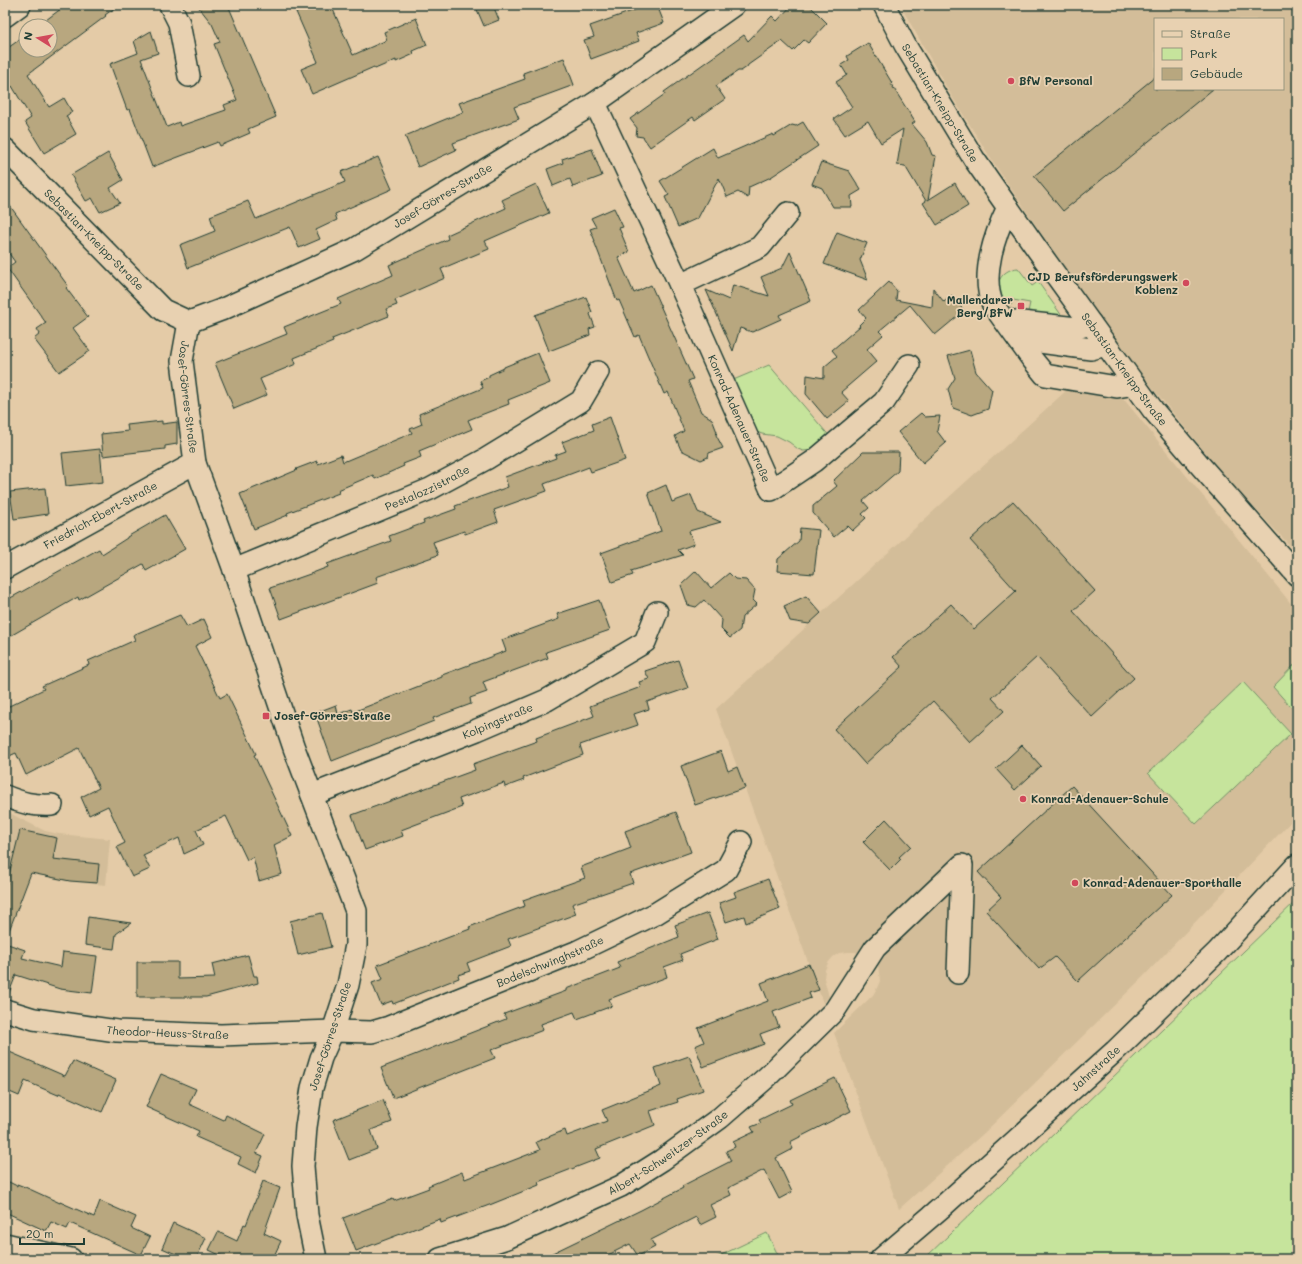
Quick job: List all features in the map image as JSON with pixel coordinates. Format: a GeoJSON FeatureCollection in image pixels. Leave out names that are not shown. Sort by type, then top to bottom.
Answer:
{"type":"FeatureCollection","features":[{"type":"Feature","properties":{"kind":"street"},"geometry":{"type":"LineString","coordinates":[[5,16],[20,5]]}},
{"type":"Feature","properties":{"kind":"street"},"geometry":{"type":"LineString","coordinates":[[170,5],[179,23],[189,76]]}},
{"type":"Feature","properties":{"kind":"street","name":"Josef-Görres-Straße"},"geometry":{"type":"LineString","coordinates":[[316,1259],[306,1208],[303,1166],[306,1127],[312,1088],[321,1058],[333,1031],[348,985],[356,945],[356,911],[312,795],[234,570],[195,463],[182,361],[189,322],[221,310],[355,249],[595,103],[734,5]]}},
{"type":"Feature","properties":{"kind":"street","name":"Sebastian-Kneipp-Straße"},"geometry":{"type":"LineString","coordinates":[[884,5],[905,45],[974,158],[1106,345],[1154,410],[1194,458],[1297,575]]}},
{"type":"Feature","properties":{"kind":"street","name":"Konrad-Adenauer-Straße"},"geometry":{"type":"LineString","coordinates":[[595,103],[680,285],[770,490],[814,461],[884,402],[909,365]]}},
{"type":"Feature","properties":{"kind":"street","name":"Sebastian-Kneipp-Straße"},"geometry":{"type":"LineString","coordinates":[[5,149],[163,310],[189,322]]}},
{"type":"Feature","properties":{"kind":"street"},"geometry":{"type":"LineString","coordinates":[[1008,207],[999,227],[991,253],[989,295],[993,305],[1045,375],[1117,387],[1135,384]]}},
{"type":"Feature","properties":{"kind":"street"},"geometry":{"type":"LineString","coordinates":[[680,285],[760,247],[788,213]]}},
{"type":"Feature","properties":{"kind":"street"},"geometry":{"type":"LineString","coordinates":[[1004,320],[1076,328],[1091,324]]}},
{"type":"Feature","properties":{"kind":"street"},"geometry":{"type":"LineString","coordinates":[[1018,339],[1091,349],[1106,345]]}},
{"type":"Feature","properties":{"kind":"street"},"geometry":{"type":"LineString","coordinates":[[1032,359],[1106,370],[1122,367]]}},
{"type":"Feature","properties":{"kind":"street","name":"Pestalozzistraße"},"geometry":{"type":"LineString","coordinates":[[234,570],[430,489],[486,459],[582,401],[598,372]]}},
{"type":"Feature","properties":{"kind":"street","name":"Friedrich-Ebert-Straße"},"geometry":{"type":"LineString","coordinates":[[5,568],[195,463]]}},
{"type":"Feature","properties":{"kind":"street","name":"Kolpingstraße"},"geometry":{"type":"LineString","coordinates":[[312,795],[477,730],[547,700],[645,642],[657,612]]}},
{"type":"Feature","properties":{"kind":"street"},"geometry":{"type":"LineString","coordinates":[[5,796],[35,806],[52,805]]}},
{"type":"Feature","properties":{"kind":"street","name":"Bodelschwinghstraße"},"geometry":{"type":"LineString","coordinates":[[333,1031],[372,1032],[389,1028],[576,952],[654,914],[726,870],[741,842]]}},
{"type":"Feature","properties":{"kind":"street","name":"Albert-Schweitzer-Straße"},"geometry":{"type":"LineString","coordinates":[[440,1259],[507,1238],[621,1186],[662,1160],[720,1118],[767,1077],[835,1010],[875,948],[962,864],[958,973]]}},
{"type":"Feature","properties":{"kind":"street","name":"Jahnstraße"},"geometry":{"type":"LineString","coordinates":[[881,1259],[942,1207],[1115,1051],[1216,952],[1297,865]]}},
{"type":"Feature","properties":{"kind":"street","name":"Theodor-Heuss-Straße"},"geometry":{"type":"LineString","coordinates":[[5,1010],[34,1019],[117,1031],[221,1035],[333,1031]]}},
{"type":"Feature","properties":{"kind":"street"},"geometry":{"type":"LineString","coordinates":[[5,1244],[71,1259]]}},
{"type":"Feature","properties":{"kind":"shaded area","name":"CJD Berufsförderungswerk Koblenz"},"geometry":{"type":"Polygon","coordinates":[[[900,5],[1297,5],[1297,553],[1228,480],[1155,391],[1124,351],[1062,264],[993,162],[951,95],[900,5]]]}},
{"type":"Feature","properties":{"kind":"shaded area","name":"Konrad-Adenauer-Schule"},"geometry":{"type":"Polygon","coordinates":[[[1068,389],[1122,397],[1297,611],[1297,815],[1144,976],[984,1133],[899,1209],[834,1033],[873,995],[880,981],[878,965],[866,952],[863,955],[855,952],[839,953],[833,957],[825,970],[824,978],[829,997],[823,1003],[716,709],[1068,389]]]}},
{"type":"Feature","properties":{"kind":"shaded area"},"geometry":{"type":"Polygon","coordinates":[[[5,810],[45,831],[59,834],[110,839],[106,885],[64,881],[5,867],[5,810]]]}},
{"type":"Feature","properties":{"kind":"green space"},"geometry":{"type":"Polygon","coordinates":[[[1018,268],[1032,286],[1038,282],[1062,316],[1028,312],[1030,303],[1013,300],[1011,305],[1007,304],[1000,294],[998,284],[1005,273],[1018,268]]]}},
{"type":"Feature","properties":{"kind":"green space"},"geometry":{"type":"Polygon","coordinates":[[[769,365],[831,438],[815,450],[803,451],[777,436],[762,434],[754,430],[731,381],[769,365]]]}},
{"type":"Feature","properties":{"kind":"green space"},"geometry":{"type":"Polygon","coordinates":[[[1297,662],[1297,714],[1273,687],[1297,662]]]}},
{"type":"Feature","properties":{"kind":"green space"},"geometry":{"type":"Polygon","coordinates":[[[1243,682],[1291,734],[1196,824],[1148,773],[1243,682]]]}},
{"type":"Feature","properties":{"kind":"green space"},"geometry":{"type":"Polygon","coordinates":[[[1297,900],[1297,1259],[924,1259],[1297,900]]]}},
{"type":"Feature","properties":{"kind":"green space"},"geometry":{"type":"Polygon","coordinates":[[[767,1233],[780,1259],[713,1259],[767,1233]]]}},
{"type":"Feature","properties":{"kind":"building"},"geometry":{"type":"Polygon","coordinates":[[[66,5],[119,5],[58,52],[58,18],[49,18],[66,5]]]}},
{"type":"Feature","properties":{"kind":"building"},"geometry":{"type":"Polygon","coordinates":[[[197,5],[228,5],[276,117],[248,129],[250,133],[220,146],[218,142],[152,167],[130,109],[127,110],[110,64],[138,53],[134,41],[151,31],[158,53],[141,59],[167,127],[179,122],[180,126],[226,110],[224,105],[237,100],[214,44],[220,42],[212,24],[197,5]]]}},
{"type":"Feature","properties":{"kind":"building"},"geometry":{"type":"Polygon","coordinates":[[[293,5],[331,5],[353,55],[387,40],[384,32],[416,18],[427,45],[413,51],[414,54],[396,62],[396,60],[375,69],[374,67],[312,94],[301,69],[318,62],[293,5]]]}},
{"type":"Feature","properties":{"kind":"building"},"geometry":{"type":"Polygon","coordinates":[[[475,5],[493,5],[499,20],[484,26],[475,5]]]}},
{"type":"Feature","properties":{"kind":"building"},"geometry":{"type":"Polygon","coordinates":[[[649,5],[657,5],[664,23],[636,33],[639,41],[591,59],[584,40],[594,37],[590,26],[649,5]]]}},
{"type":"Feature","properties":{"kind":"building"},"geometry":{"type":"Polygon","coordinates":[[[792,5],[809,5],[827,23],[808,43],[804,40],[793,51],[782,41],[747,67],[741,71],[738,71],[716,86],[725,99],[695,120],[693,117],[650,147],[643,137],[636,136],[637,128],[630,119],[665,94],[664,92],[744,35],[748,41],[772,16],[777,21],[792,5]]]}},
{"type":"Feature","properties":{"kind":"building"},"geometry":{"type":"Polygon","coordinates":[[[18,41],[18,58],[50,58],[28,74],[49,107],[64,98],[72,112],[66,116],[76,134],[44,153],[25,122],[31,118],[12,86],[5,91],[5,50],[18,41]]]}},
{"type":"Feature","properties":{"kind":"building"},"geometry":{"type":"Polygon","coordinates":[[[868,43],[915,122],[912,124],[927,142],[932,155],[936,156],[928,200],[955,183],[968,206],[937,225],[923,203],[926,201],[905,166],[897,165],[903,129],[881,143],[868,121],[845,135],[834,119],[852,107],[836,82],[847,75],[841,65],[849,60],[847,56],[868,43]]]}},
{"type":"Feature","properties":{"kind":"building"},"geometry":{"type":"Polygon","coordinates":[[[564,58],[574,85],[514,107],[519,119],[453,143],[456,150],[418,167],[405,136],[463,112],[459,103],[525,79],[523,73],[564,58]]]}},
{"type":"Feature","properties":{"kind":"building"},"geometry":{"type":"Polygon","coordinates":[[[1154,78],[1154,90],[1212,90],[1063,211],[1034,176],[1154,78]]]}},
{"type":"Feature","properties":{"kind":"building"},"geometry":{"type":"Polygon","coordinates":[[[803,122],[818,146],[771,177],[749,187],[748,198],[738,192],[727,197],[719,178],[698,218],[678,227],[665,197],[669,195],[660,181],[713,148],[718,158],[773,134],[774,136],[792,125],[796,126],[803,122]]]}},
{"type":"Feature","properties":{"kind":"building"},"geometry":{"type":"Polygon","coordinates":[[[592,149],[602,176],[573,187],[570,179],[553,186],[547,169],[563,163],[562,159],[592,149]]]}},
{"type":"Feature","properties":{"kind":"building"},"geometry":{"type":"Polygon","coordinates":[[[108,153],[123,180],[110,188],[120,203],[100,212],[92,198],[86,201],[71,175],[108,153]]]}},
{"type":"Feature","properties":{"kind":"building"},"geometry":{"type":"Polygon","coordinates":[[[378,157],[392,189],[335,214],[337,220],[316,230],[320,239],[299,248],[290,227],[188,268],[180,245],[215,231],[210,216],[248,201],[256,219],[345,182],[341,172],[378,157]]]}},
{"type":"Feature","properties":{"kind":"building"},"geometry":{"type":"Polygon","coordinates":[[[821,162],[849,171],[861,190],[851,196],[852,207],[833,207],[822,188],[812,184],[821,162]]]}},
{"type":"Feature","properties":{"kind":"building"},"geometry":{"type":"Polygon","coordinates":[[[536,184],[549,213],[485,241],[489,249],[441,269],[445,278],[395,300],[397,305],[386,309],[389,316],[332,339],[333,342],[294,358],[296,364],[260,379],[267,395],[234,409],[215,363],[287,334],[284,327],[341,304],[338,299],[393,275],[389,265],[448,239],[447,235],[506,208],[502,200],[536,184]]]}},
{"type":"Feature","properties":{"kind":"building"},"geometry":{"type":"Polygon","coordinates":[[[5,199],[68,286],[66,288],[88,317],[73,328],[90,351],[59,372],[34,339],[40,334],[37,329],[46,323],[7,268],[15,262],[5,248],[5,199]]]}},
{"type":"Feature","properties":{"kind":"building"},"geometry":{"type":"Polygon","coordinates":[[[614,208],[623,227],[619,228],[629,252],[618,257],[634,293],[651,285],[693,379],[688,381],[701,412],[712,419],[717,432],[716,435],[723,448],[709,453],[708,457],[701,460],[681,450],[675,436],[684,431],[668,392],[664,394],[639,335],[635,337],[619,300],[617,301],[594,241],[590,229],[596,227],[591,218],[614,208]]]}},
{"type":"Feature","properties":{"kind":"building"},"geometry":{"type":"Polygon","coordinates":[[[837,232],[867,243],[860,260],[868,280],[824,264],[837,232]]]}},
{"type":"Feature","properties":{"kind":"building"},"geometry":{"type":"Polygon","coordinates":[[[790,252],[811,301],[779,315],[781,319],[752,332],[740,328],[733,351],[706,290],[729,300],[733,285],[769,296],[761,277],[782,268],[790,252]]]}},
{"type":"Feature","properties":{"kind":"building"},"geometry":{"type":"Polygon","coordinates":[[[889,282],[897,291],[896,300],[932,307],[933,288],[944,302],[952,295],[964,311],[935,335],[910,305],[879,331],[883,335],[867,349],[877,361],[841,392],[849,401],[827,419],[806,394],[807,375],[824,378],[824,367],[837,356],[832,350],[860,326],[859,325],[866,318],[859,310],[889,282]]]}},
{"type":"Feature","properties":{"kind":"building"},"geometry":{"type":"Polygon","coordinates":[[[586,297],[592,312],[590,314],[595,327],[589,329],[590,335],[549,351],[535,315],[586,297]]]}},
{"type":"Feature","properties":{"kind":"building"},"geometry":{"type":"Polygon","coordinates":[[[970,350],[976,372],[992,390],[988,409],[972,415],[953,408],[948,389],[955,378],[948,356],[970,350]]]}},
{"type":"Feature","properties":{"kind":"building"},"geometry":{"type":"Polygon","coordinates":[[[538,353],[550,383],[508,400],[509,404],[468,420],[472,429],[419,451],[421,457],[403,464],[404,466],[375,479],[373,475],[338,490],[339,493],[287,513],[288,515],[254,529],[240,494],[317,461],[318,464],[341,455],[343,462],[412,433],[410,429],[422,424],[419,414],[483,388],[480,381],[489,377],[489,375],[538,353]]]}},
{"type":"Feature","properties":{"kind":"building"},"geometry":{"type":"Polygon","coordinates":[[[921,413],[925,417],[940,416],[937,431],[946,443],[923,463],[898,432],[921,413]]]}},
{"type":"Feature","properties":{"kind":"building"},"geometry":{"type":"Polygon","coordinates":[[[610,417],[625,460],[591,472],[589,467],[544,484],[547,491],[494,510],[498,522],[465,534],[464,531],[433,542],[438,555],[376,577],[378,583],[281,619],[270,588],[328,567],[327,564],[391,541],[389,536],[424,523],[423,521],[456,509],[455,506],[508,487],[505,477],[556,458],[555,455],[566,451],[562,442],[594,430],[592,424],[610,417]]]}},
{"type":"Feature","properties":{"kind":"building"},"geometry":{"type":"Polygon","coordinates":[[[162,421],[162,424],[177,422],[177,444],[165,446],[165,449],[103,456],[101,434],[128,431],[127,425],[162,421]]]}},
{"type":"Feature","properties":{"kind":"building"},"geometry":{"type":"Polygon","coordinates":[[[100,449],[103,482],[66,486],[62,453],[100,449]]]}},
{"type":"Feature","properties":{"kind":"building"},"geometry":{"type":"Polygon","coordinates":[[[863,452],[899,452],[898,471],[863,501],[869,508],[862,514],[866,518],[852,531],[847,526],[834,537],[813,513],[813,506],[837,486],[833,481],[863,452]]]}},
{"type":"Feature","properties":{"kind":"building"},"geometry":{"type":"Polygon","coordinates":[[[666,485],[672,502],[691,495],[698,512],[721,522],[689,531],[694,544],[678,550],[683,555],[631,571],[633,575],[612,582],[601,553],[661,531],[648,493],[666,485]]]}},
{"type":"Feature","properties":{"kind":"building"},"geometry":{"type":"Polygon","coordinates":[[[45,488],[48,514],[14,519],[10,492],[45,488]]]}},
{"type":"Feature","properties":{"kind":"building"},"geometry":{"type":"Polygon","coordinates":[[[1013,501],[1095,591],[1073,611],[1134,678],[1092,717],[1037,657],[992,698],[1004,711],[970,742],[933,701],[865,764],[834,729],[902,667],[893,657],[951,604],[974,629],[1016,591],[970,540],[1013,501]]]}},
{"type":"Feature","properties":{"kind":"building"},"geometry":{"type":"Polygon","coordinates":[[[165,515],[185,549],[146,571],[143,564],[79,600],[78,597],[5,639],[5,601],[99,549],[102,554],[127,537],[165,515]]]}},
{"type":"Feature","properties":{"kind":"building"},"geometry":{"type":"Polygon","coordinates":[[[800,528],[819,530],[814,574],[777,571],[778,559],[799,541],[800,528]]]}},
{"type":"Feature","properties":{"kind":"building"},"geometry":{"type":"Polygon","coordinates":[[[696,571],[711,588],[729,573],[735,579],[746,580],[755,590],[753,600],[757,604],[742,617],[740,630],[730,638],[721,629],[722,620],[704,600],[696,607],[688,605],[681,585],[696,571]]]}},
{"type":"Feature","properties":{"kind":"building"},"geometry":{"type":"Polygon","coordinates":[[[806,596],[821,613],[809,624],[790,621],[784,606],[806,596]]]}},
{"type":"Feature","properties":{"kind":"building"},"geometry":{"type":"Polygon","coordinates":[[[599,600],[610,630],[546,652],[548,658],[483,682],[487,692],[470,698],[471,704],[433,718],[434,721],[332,761],[315,713],[336,705],[338,714],[352,709],[353,712],[442,677],[442,675],[506,651],[502,640],[559,619],[557,614],[599,600]]]}},
{"type":"Feature","properties":{"kind":"building"},"geometry":{"type":"Polygon","coordinates":[[[180,615],[187,627],[204,619],[212,637],[195,646],[220,698],[227,694],[256,754],[254,755],[292,836],[274,845],[282,874],[259,881],[253,857],[247,860],[226,816],[196,830],[203,845],[184,854],[179,838],[143,855],[150,869],[132,877],[117,847],[125,843],[108,806],[89,815],[81,797],[99,788],[79,748],[26,775],[16,753],[5,758],[5,708],[44,689],[42,686],[89,665],[88,661],[135,640],[133,635],[180,615]]]}},
{"type":"Feature","properties":{"kind":"building"},"geometry":{"type":"Polygon","coordinates":[[[678,660],[688,688],[647,702],[649,709],[634,714],[638,725],[580,745],[583,755],[523,778],[524,780],[505,787],[504,783],[459,799],[462,807],[401,830],[403,836],[365,850],[352,815],[475,770],[473,764],[537,741],[536,738],[594,716],[590,706],[641,687],[639,682],[649,679],[645,671],[678,660]]]}},
{"type":"Feature","properties":{"kind":"building"},"geometry":{"type":"Polygon","coordinates":[[[1022,745],[1041,766],[1015,790],[996,769],[1022,745]]]}},
{"type":"Feature","properties":{"kind":"building"},"geometry":{"type":"Polygon","coordinates":[[[721,751],[728,771],[737,767],[745,788],[695,805],[681,766],[721,751]]]}},
{"type":"Feature","properties":{"kind":"building","name":"Konrad-Adenauer-Sporthalle"},"geometry":{"type":"Polygon","coordinates":[[[1072,786],[1172,895],[1078,981],[1055,957],[1039,969],[986,911],[1001,897],[978,872],[1072,786]]]}},
{"type":"Feature","properties":{"kind":"building"},"geometry":{"type":"Polygon","coordinates":[[[676,812],[691,852],[630,874],[633,883],[572,904],[576,914],[508,939],[511,946],[467,963],[470,971],[458,975],[459,978],[393,1004],[392,1001],[381,1005],[372,983],[383,979],[377,965],[470,929],[469,927],[525,906],[523,900],[585,878],[581,867],[631,848],[625,831],[676,812]]]}},
{"type":"Feature","properties":{"kind":"building"},"geometry":{"type":"Polygon","coordinates":[[[886,819],[911,846],[899,857],[901,859],[890,870],[863,842],[886,819]]]}},
{"type":"Feature","properties":{"kind":"building"},"geometry":{"type":"Polygon","coordinates":[[[20,830],[57,838],[53,859],[99,864],[97,883],[70,881],[31,873],[7,936],[5,936],[5,891],[20,830]]]}},
{"type":"Feature","properties":{"kind":"building"},"geometry":{"type":"Polygon","coordinates":[[[768,879],[780,909],[746,923],[744,916],[726,922],[719,903],[736,897],[734,892],[768,879]]]}},
{"type":"Feature","properties":{"kind":"building"},"geometry":{"type":"Polygon","coordinates":[[[322,913],[331,947],[298,955],[290,921],[322,913]]]}},
{"type":"Feature","properties":{"kind":"building"},"geometry":{"type":"Polygon","coordinates":[[[708,913],[718,939],[680,954],[683,960],[664,967],[667,977],[609,999],[612,1006],[577,1019],[574,1012],[541,1024],[543,1030],[491,1050],[495,1058],[393,1098],[381,1068],[506,1019],[504,1014],[566,991],[566,989],[620,968],[617,962],[679,937],[675,925],[708,913]]]}},
{"type":"Feature","properties":{"kind":"building"},"geometry":{"type":"Polygon","coordinates":[[[88,917],[131,923],[116,934],[114,949],[85,945],[88,917]]]}},
{"type":"Feature","properties":{"kind":"building"},"geometry":{"type":"Polygon","coordinates":[[[5,943],[25,950],[22,958],[61,967],[63,952],[97,956],[92,993],[60,989],[16,975],[7,998],[5,998],[5,943]]]}},
{"type":"Feature","properties":{"kind":"building"},"geometry":{"type":"Polygon","coordinates":[[[248,955],[254,976],[257,976],[258,983],[206,997],[137,997],[137,962],[178,962],[178,979],[215,978],[212,964],[248,955]]]}},
{"type":"Feature","properties":{"kind":"building"},"geometry":{"type":"Polygon","coordinates":[[[809,964],[819,990],[809,993],[811,998],[773,1012],[779,1027],[760,1034],[764,1044],[703,1067],[695,1046],[704,1042],[698,1028],[768,1001],[761,983],[809,964]]]}},
{"type":"Feature","properties":{"kind":"building"},"geometry":{"type":"Polygon","coordinates":[[[5,1050],[65,1076],[73,1061],[116,1080],[102,1112],[59,1093],[58,1095],[25,1081],[19,1096],[5,1090],[5,1050]]]}},
{"type":"Feature","properties":{"kind":"building"},"geometry":{"type":"Polygon","coordinates":[[[689,1056],[703,1090],[677,1099],[678,1102],[650,1111],[655,1125],[596,1149],[600,1158],[538,1182],[539,1185],[492,1204],[441,1223],[440,1219],[356,1251],[343,1218],[393,1199],[394,1201],[429,1188],[428,1186],[462,1172],[465,1179],[540,1150],[536,1142],[565,1130],[567,1136],[607,1121],[602,1110],[661,1086],[655,1068],[689,1056]]]}},
{"type":"Feature","properties":{"kind":"building"},"geometry":{"type":"Polygon","coordinates":[[[161,1074],[196,1089],[189,1104],[224,1120],[226,1115],[265,1134],[256,1153],[263,1156],[256,1173],[238,1164],[241,1157],[196,1137],[199,1131],[146,1107],[161,1074]]]}},
{"type":"Feature","properties":{"kind":"building"},"geometry":{"type":"Polygon","coordinates":[[[835,1078],[851,1111],[790,1142],[793,1149],[776,1158],[792,1192],[779,1199],[764,1170],[728,1188],[731,1195],[710,1205],[716,1217],[700,1225],[696,1217],[651,1240],[655,1247],[638,1256],[630,1244],[600,1259],[540,1259],[641,1210],[683,1188],[682,1186],[731,1161],[726,1151],[735,1147],[733,1142],[754,1132],[751,1127],[761,1123],[759,1120],[792,1104],[790,1100],[835,1078]]]}},
{"type":"Feature","properties":{"kind":"building"},"geometry":{"type":"Polygon","coordinates":[[[383,1100],[392,1122],[371,1130],[377,1149],[349,1160],[333,1120],[383,1100]]]}},
{"type":"Feature","properties":{"kind":"building"},"geometry":{"type":"Polygon","coordinates":[[[5,1180],[17,1186],[17,1184],[25,1187],[94,1217],[100,1201],[136,1217],[131,1228],[150,1237],[141,1255],[70,1223],[67,1229],[51,1222],[46,1231],[5,1212],[5,1180]]]}},
{"type":"Feature","properties":{"kind":"building"},"geometry":{"type":"Polygon","coordinates":[[[263,1181],[280,1188],[264,1233],[281,1241],[273,1258],[276,1259],[228,1259],[209,1250],[218,1232],[237,1241],[244,1224],[246,1225],[263,1181]]]}},
{"type":"Feature","properties":{"kind":"building"},"geometry":{"type":"Polygon","coordinates":[[[173,1223],[206,1238],[196,1259],[187,1259],[162,1248],[173,1223]]]}},
{"type":"Feature","properties":{"kind":"place","name":"BfW Personal"},"geometry":{"type":"Point","coordinates":[1011,81]}},
{"type":"Feature","properties":{"kind":"place","name":"CJD Berufsförderungswerk Koblenz"},"geometry":{"type":"Point","coordinates":[1186,283]}},
{"type":"Feature","properties":{"kind":"place","name":"Mallendarer Berg/BFW"},"geometry":{"type":"Point","coordinates":[1021,306]}},
{"type":"Feature","properties":{"kind":"place","name":"Josef-Görres-Straße"},"geometry":{"type":"Point","coordinates":[266,716]}},
{"type":"Feature","properties":{"kind":"place","name":"Konrad-Adenauer-Schule"},"geometry":{"type":"Point","coordinates":[1023,799]}},
{"type":"Feature","properties":{"kind":"place","name":"Konrad-Adenauer-Sporthalle"},"geometry":{"type":"Point","coordinates":[1075,883]}}]}
